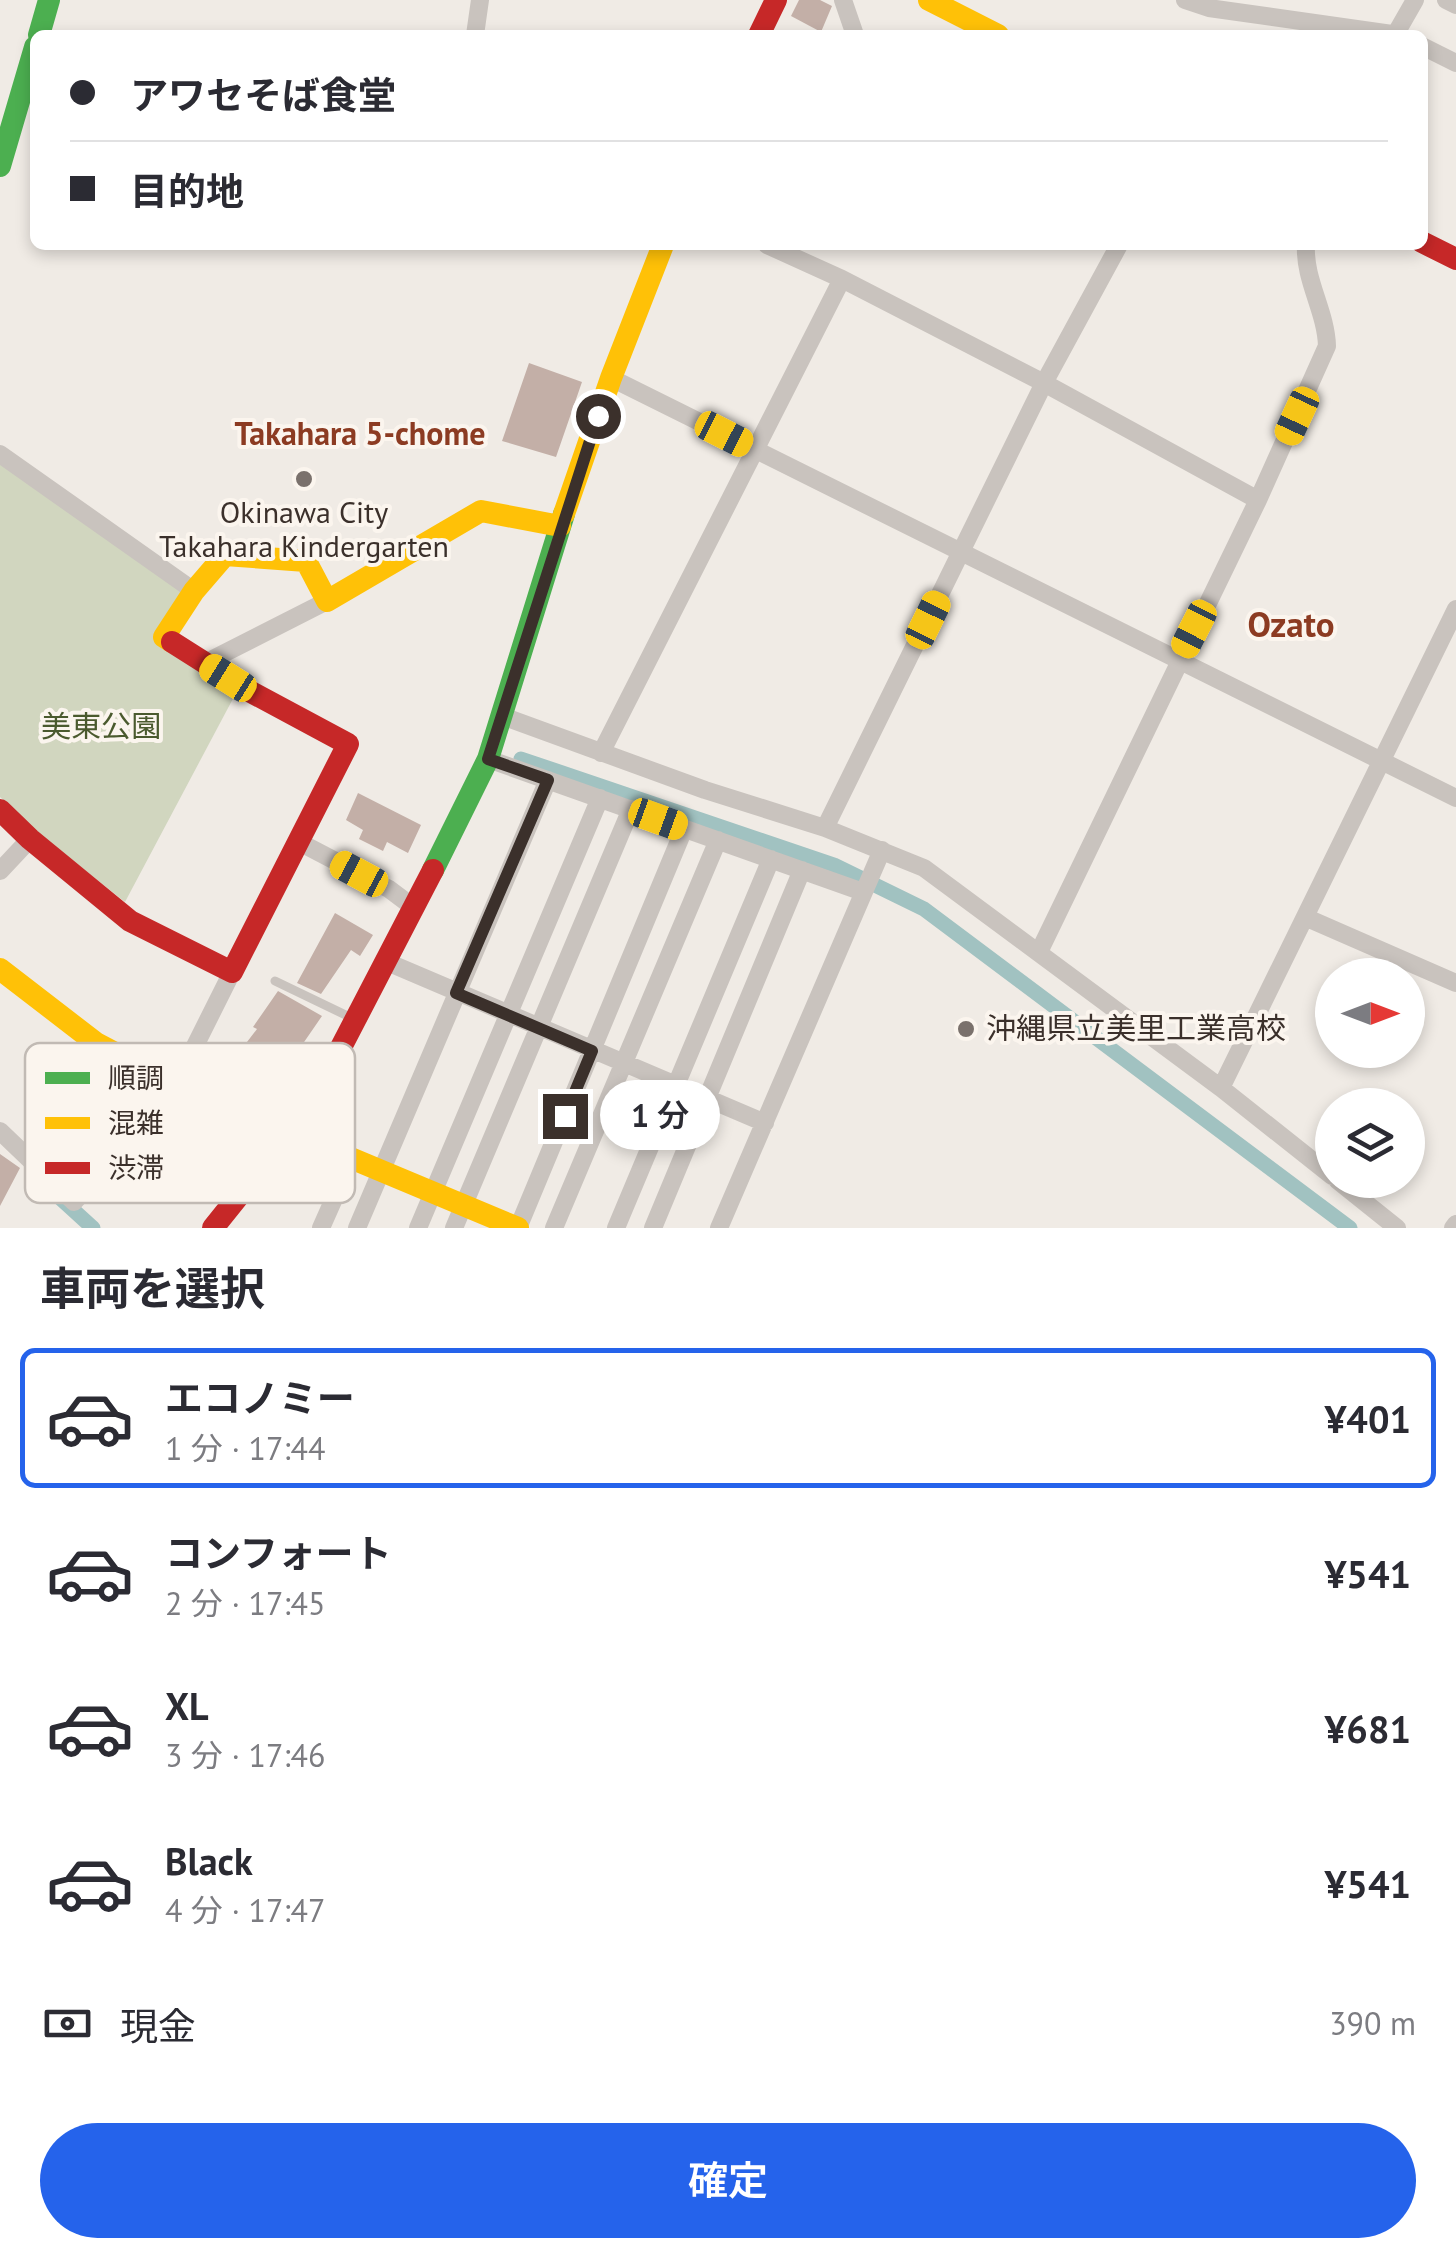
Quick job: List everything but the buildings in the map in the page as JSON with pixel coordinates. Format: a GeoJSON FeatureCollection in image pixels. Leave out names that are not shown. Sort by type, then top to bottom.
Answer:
{"type":"FeatureCollection","features":[{"type":"Feature","properties":{"kind":"street"},"geometry":{"type":"LineString","coordinates":[[40,30],[49,0]]}},
{"type":"Feature","properties":{"kind":"street"},"geometry":{"type":"LineString","coordinates":[[477,30],[480,0]]}},
{"type":"Feature","properties":{"kind":"street"},"geometry":{"type":"LineString","coordinates":[[761,30],[776,0]]}},
{"type":"Feature","properties":{"kind":"street"},"geometry":{"type":"LineString","coordinates":[[843,0],[853,30]]}},
{"type":"Feature","properties":{"kind":"street"},"geometry":{"type":"LineString","coordinates":[[931,0],[988,30]]}},
{"type":"Feature","properties":{"kind":"street"},"geometry":{"type":"LineString","coordinates":[[1185,0],[1209,8],[1369,30]]}},
{"type":"Feature","properties":{"kind":"street"},"geometry":{"type":"LineString","coordinates":[[1292,19],[1296,0]]}},
{"type":"Feature","properties":{"kind":"street"},"geometry":{"type":"LineString","coordinates":[[1399,30],[1415,0]]}},
{"type":"Feature","properties":{"kind":"street"},"geometry":{"type":"LineString","coordinates":[[1446,0],[1456,5]]}},
{"type":"Feature","properties":{"kind":"street"},"geometry":{"type":"LineString","coordinates":[[1428,49],[1456,62]]}},
{"type":"Feature","properties":{"kind":"street"},"geometry":{"type":"LineString","coordinates":[[0,166],[30,64]]}},
{"type":"Feature","properties":{"kind":"street"},"geometry":{"type":"LineString","coordinates":[[1428,245],[1456,259]]}},
{"type":"Feature","properties":{"kind":"street"},"geometry":{"type":"LineString","coordinates":[[344,1043],[488,759],[560,526],[611,378],[662,250]]}},
{"type":"Feature","properties":{"kind":"street"},"geometry":{"type":"LineString","coordinates":[[778,250],[1044,383],[1258,500]]}},
{"type":"Feature","properties":{"kind":"street"},"geometry":{"type":"LineString","coordinates":[[825,828],[1111,250]]}},
{"type":"Feature","properties":{"kind":"street"},"geometry":{"type":"LineString","coordinates":[[1039,952],[1258,500],[1328,346],[1327,328],[1306,262],[1306,250]]}},
{"type":"Feature","properties":{"kind":"street"},"geometry":{"type":"LineString","coordinates":[[602,753],[842,279]]}},
{"type":"Feature","properties":{"kind":"street"},"geometry":{"type":"LineString","coordinates":[[611,378],[1456,798]]}},
{"type":"Feature","properties":{"kind":"street"},"geometry":{"type":"LineString","coordinates":[[0,454],[194,591]]}},
{"type":"Feature","properties":{"kind":"street"},"geometry":{"type":"LineString","coordinates":[[206,663],[327,601],[459,521],[481,512],[560,526]]}},
{"type":"Feature","properties":{"kind":"street"},"geometry":{"type":"LineString","coordinates":[[197,1043],[348,744],[164,637],[194,591],[225,556],[306,561],[327,601]]}},
{"type":"Feature","properties":{"kind":"street"},"geometry":{"type":"LineString","coordinates":[[1221,1088],[1456,609]]}},
{"type":"Feature","properties":{"kind":"street"},"geometry":{"type":"LineString","coordinates":[[502,716],[825,828],[924,868],[1315,1162]]}},
{"type":"Feature","properties":{"kind":"street"},"geometry":{"type":"LineString","coordinates":[[488,759],[863,892]]}},
{"type":"Feature","properties":{"kind":"street"},"geometry":{"type":"LineString","coordinates":[[357,1228],[548,780]]}},
{"type":"Feature","properties":{"kind":"street"},"geometry":{"type":"LineString","coordinates":[[418,1228],[600,798]]}},
{"type":"Feature","properties":{"kind":"street"},"geometry":{"type":"LineString","coordinates":[[454,1228],[631,809]]}},
{"type":"Feature","properties":{"kind":"street"},"geometry":{"type":"LineString","coordinates":[[0,810],[130,921],[232,972]]}},
{"type":"Feature","properties":{"kind":"street"},"geometry":{"type":"LineString","coordinates":[[355,1159],[518,1228],[684,829]]}},
{"type":"Feature","properties":{"kind":"street"},"geometry":{"type":"LineString","coordinates":[[0,871],[30,839]]}},
{"type":"Feature","properties":{"kind":"street"},"geometry":{"type":"LineString","coordinates":[[554,1228],[718,840]]}},
{"type":"Feature","properties":{"kind":"street"},"geometry":{"type":"LineString","coordinates":[[299,842],[414,906]]}},
{"type":"Feature","properties":{"kind":"street"},"geometry":{"type":"LineString","coordinates":[[719,1228],[882,850]]}},
{"type":"Feature","properties":{"kind":"street"},"geometry":{"type":"LineString","coordinates":[[616,1228],[772,859]]}},
{"type":"Feature","properties":{"kind":"street"},"geometry":{"type":"LineString","coordinates":[[652,1228],[802,870]]}},
{"type":"Feature","properties":{"kind":"street"},"geometry":{"type":"LineString","coordinates":[[1307,918],[1456,983]]}},
{"type":"Feature","properties":{"kind":"street"},"geometry":{"type":"LineString","coordinates":[[387,962],[764,1122]]}},
{"type":"Feature","properties":{"kind":"street"},"geometry":{"type":"LineString","coordinates":[[0,969],[96,1043]]}},
{"type":"Feature","properties":{"kind":"street"},"geometry":{"type":"LineString","coordinates":[[0,1131],[25,1155]]}},
{"type":"Feature","properties":{"kind":"street"},"geometry":{"type":"LineString","coordinates":[[1360,1198],[1397,1228]]}},
{"type":"Feature","properties":{"kind":"street"},"geometry":{"type":"LineString","coordinates":[[214,1228],[234,1203]]}},
{"type":"Feature","properties":{"kind":"street"},"geometry":{"type":"LineString","coordinates":[[320,1228],[331,1203]]}},
{"type":"Feature","properties":{"kind":"lane"},"geometry":{"type":"LineString","coordinates":[[275,980],[356,1020]]}},
{"type":"Feature","properties":{"kind":"green space","name":"美東公園"},"geometry":{"type":"Polygon","coordinates":[[[0,464],[184,593],[155,640],[236,693],[125,902],[37,832],[0,797],[0,464]]]}},
{"type":"Feature","properties":{"kind":"waterway"},"geometry":{"type":"LineString","coordinates":[[521,759],[834,865],[924,909],[1350,1228]]}},
{"type":"Feature","properties":{"kind":"waterway"},"geometry":{"type":"LineString","coordinates":[[66,1203],[93,1228]]}},
{"type":"Feature","properties":{"kind":"traffic: fast"},"geometry":{"type":"LineString","coordinates":[[40,30],[49,0]]}},
{"type":"Feature","properties":{"kind":"traffic: fast"},"geometry":{"type":"LineString","coordinates":[[0,166],[30,64]]}},
{"type":"Feature","properties":{"kind":"traffic: fast"},"geometry":{"type":"LineString","coordinates":[[433,870],[488,759],[564,514]]}},
{"type":"Feature","properties":{"kind":"traffic: slow"},"geometry":{"type":"LineString","coordinates":[[929,0],[988,30]]}},
{"type":"Feature","properties":{"kind":"traffic: slow"},"geometry":{"type":"LineString","coordinates":[[564,514],[661,250]]}},
{"type":"Feature","properties":{"kind":"traffic: slow"},"geometry":{"type":"LineString","coordinates":[[172,642],[164,637],[194,591],[225,555],[306,561],[327,601],[481,511],[560,526]]}},
{"type":"Feature","properties":{"kind":"traffic: slow"},"geometry":{"type":"LineString","coordinates":[[0,969],[96,1043]]}},
{"type":"Feature","properties":{"kind":"traffic: slow"},"geometry":{"type":"LineString","coordinates":[[355,1160],[518,1228]]}},
{"type":"Feature","properties":{"kind":"traffic: jam"},"geometry":{"type":"LineString","coordinates":[[761,30],[776,0]]}},
{"type":"Feature","properties":{"kind":"traffic: jam"},"geometry":{"type":"LineString","coordinates":[[1428,245],[1456,259]]}},
{"type":"Feature","properties":{"kind":"traffic: jam"},"geometry":{"type":"LineString","coordinates":[[0,810],[130,921],[232,972],[348,744],[251,692],[172,642]]}},
{"type":"Feature","properties":{"kind":"traffic: jam"},"geometry":{"type":"LineString","coordinates":[[343,1043],[433,870]]}},
{"type":"Feature","properties":{"kind":"traffic: jam"},"geometry":{"type":"LineString","coordinates":[[213,1228],[233,1203]]}},
{"type":"Feature","properties":{"kind":"place","name":"Okinawa City Takahara Kindergarten"},"geometry":{"type":"Point","coordinates":[304,479]}},
{"type":"Feature","properties":{"kind":"place","name":"沖縄県立美里工業高校"},"geometry":{"type":"Point","coordinates":[966,1029]}},
{"type":"Feature","properties":{"kind":"district","name":"Takahara 5-chome"},"geometry":{"type":"Point","coordinates":[360,434]}},
{"type":"Feature","properties":{"kind":"district","name":"Ozato"},"geometry":{"type":"Point","coordinates":[1291,625]}},
{"type":"Feature","properties":{"kind":"route"},"geometry":{"type":"LineString","coordinates":[[565,1116],[592,1051],[456,993],[548,780],[488,759],[598,416]]}}]}
